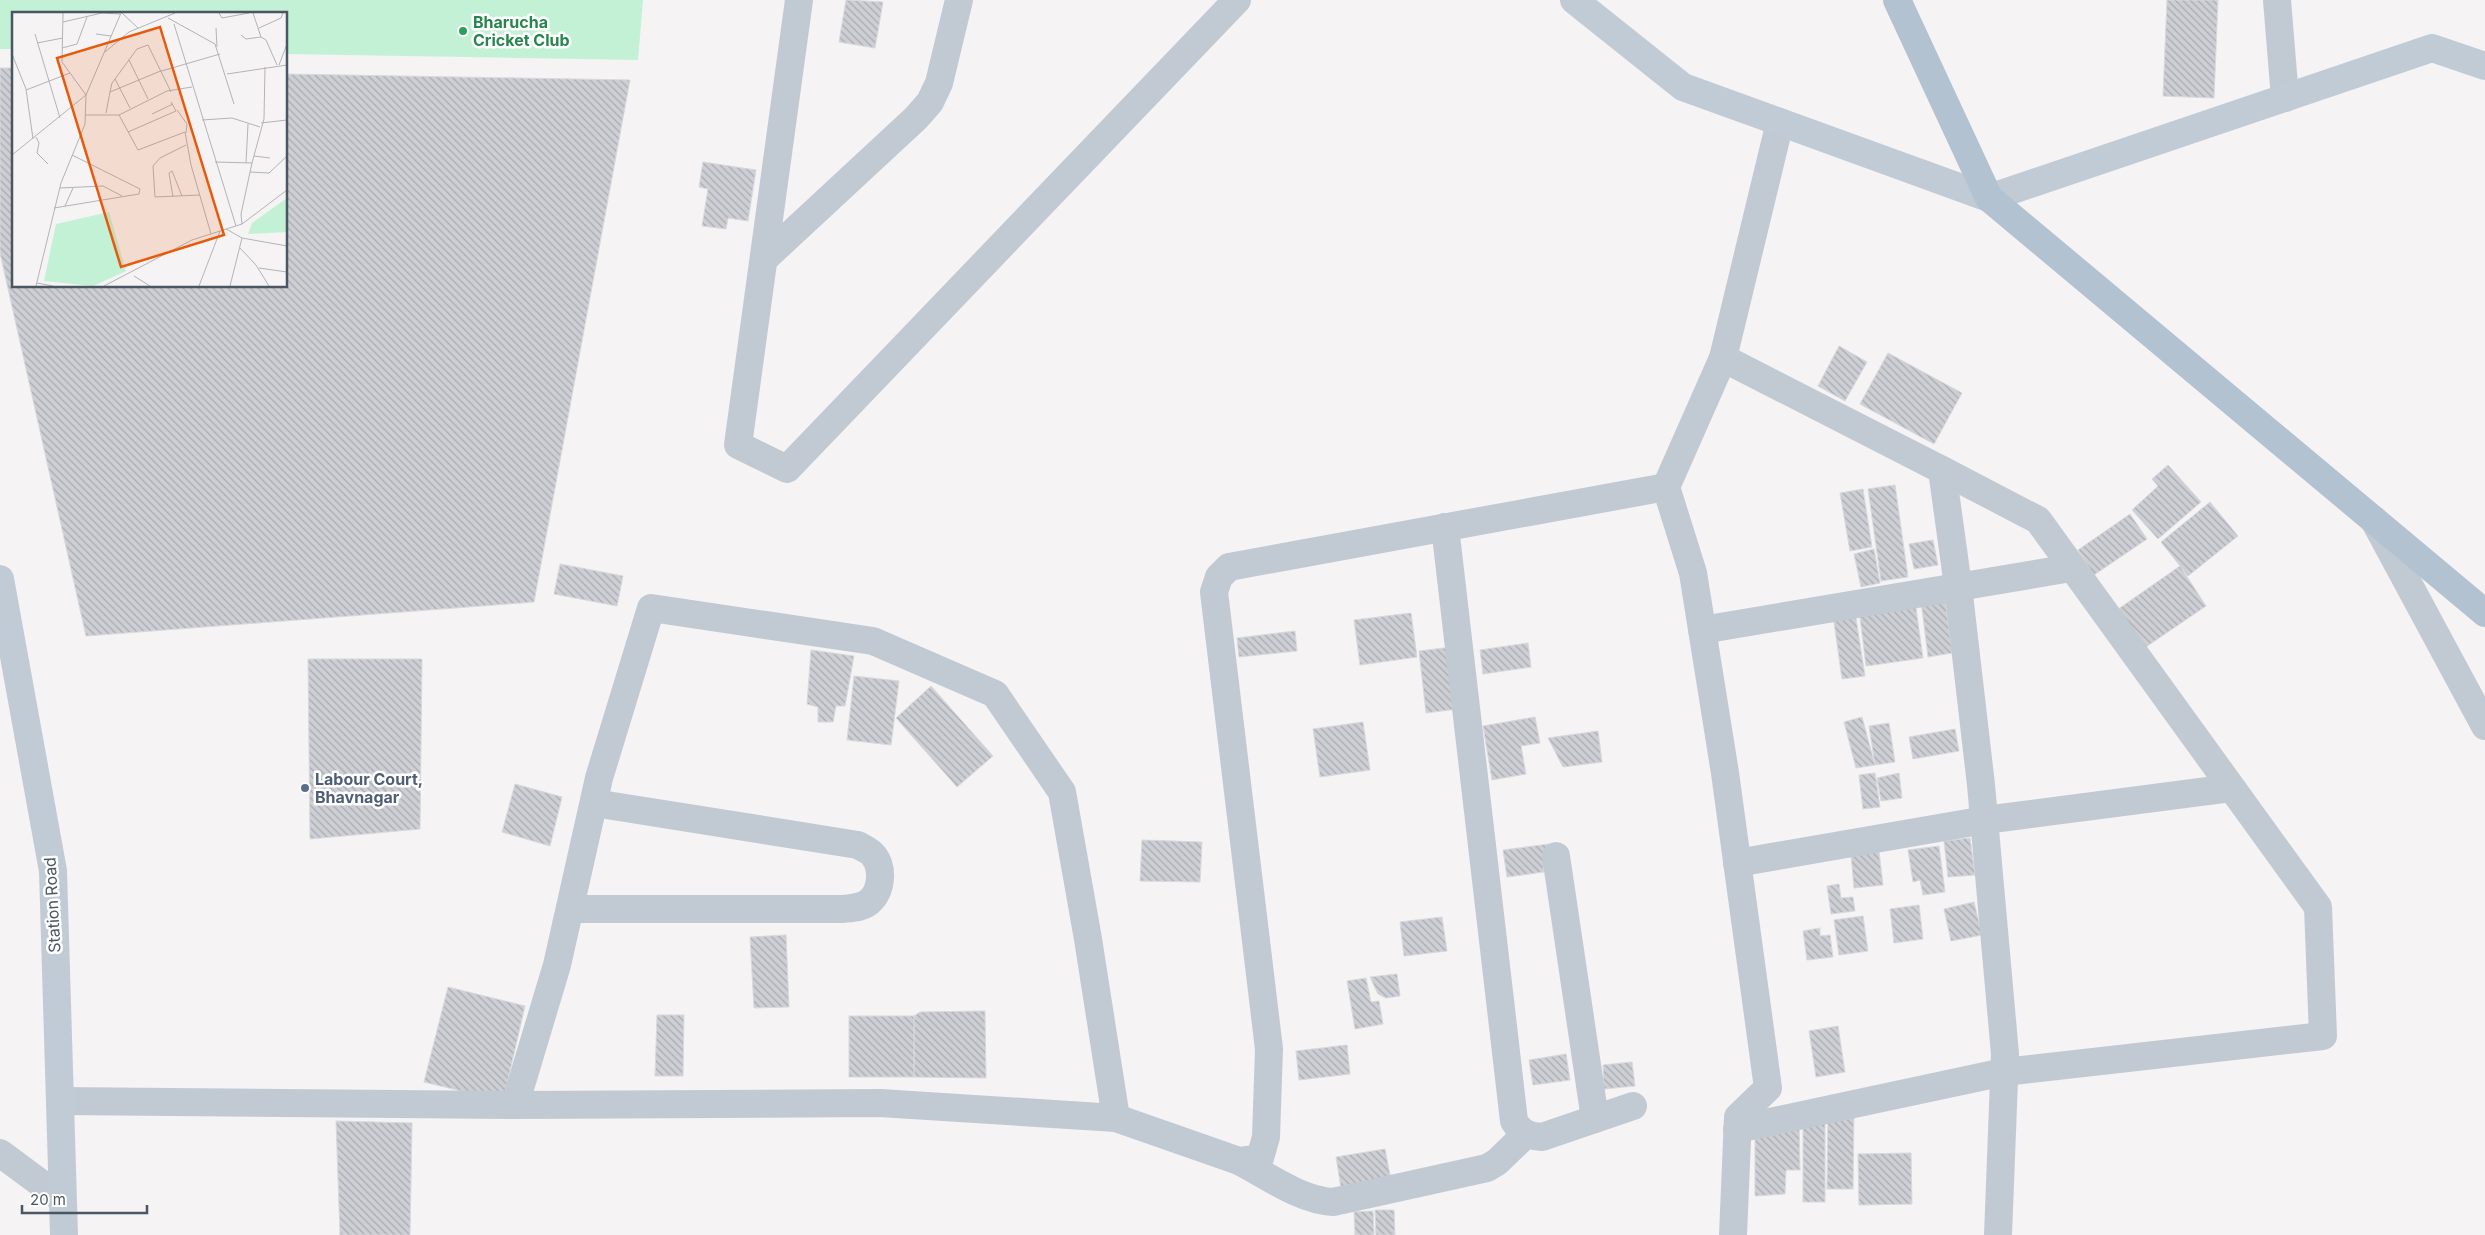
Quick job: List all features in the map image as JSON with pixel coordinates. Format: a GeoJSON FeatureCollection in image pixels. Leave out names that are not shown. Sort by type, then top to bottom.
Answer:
{"type":"FeatureCollection","features":[{"type":"Feature","properties":{"kind":"main road"},"geometry":{"type":"LineString","coordinates":[[1574,0],[1683,87],[1989,198],[2485,612]]}},
{"type":"Feature","properties":{"kind":"main road"},"geometry":{"type":"LineString","coordinates":[[1897,0],[1989,198]]}},
{"type":"Feature","properties":{"kind":"main road"},"geometry":{"type":"LineString","coordinates":[[1989,198],[2432,48],[2485,66]]}},
{"type":"Feature","properties":{"kind":"main road","name":"Station Road"},"geometry":{"type":"LineString","coordinates":[[0,578],[53,871],[64,1235]]}},
{"type":"Feature","properties":{"kind":"street"},"geometry":{"type":"LineString","coordinates":[[799,0],[738,445],[788,468],[1237,0]]}},
{"type":"Feature","properties":{"kind":"street"},"geometry":{"type":"LineString","coordinates":[[764,259],[916,118],[930,102],[939,83],[959,0]]}},
{"type":"Feature","properties":{"kind":"street"},"geometry":{"type":"LineString","coordinates":[[2277,0],[2285,98]]}},
{"type":"Feature","properties":{"kind":"street"},"geometry":{"type":"LineString","coordinates":[[1733,1235],[1738,1118],[1768,1088],[1737,863],[1693,573],[1666,487],[1723,358],[1780,122]]}},
{"type":"Feature","properties":{"kind":"street"},"geometry":{"type":"LineString","coordinates":[[1723,358],[2038,520],[2318,907],[2323,1036],[2004,1072],[1737,1129]]}},
{"type":"Feature","properties":{"kind":"street"},"geometry":{"type":"LineString","coordinates":[[1942,470],[1958,586],[1985,820],[2005,1054],[1998,1235]]}},
{"type":"Feature","properties":{"kind":"street"},"geometry":{"type":"LineString","coordinates":[[1239,1162],[1260,1158],[1266,1137],[1269,1048],[1214,592],[1219,577],[1230,567],[1666,487]]}},
{"type":"Feature","properties":{"kind":"street"},"geometry":{"type":"LineString","coordinates":[[2373,519],[2485,726]]}},
{"type":"Feature","properties":{"kind":"street"},"geometry":{"type":"LineString","coordinates":[[1445,527],[1514,1121],[1520,1131],[1542,1137],[1633,1106]]}},
{"type":"Feature","properties":{"kind":"street"},"geometry":{"type":"LineString","coordinates":[[1702,630],[2071,568]]}},
{"type":"Feature","properties":{"kind":"street"},"geometry":{"type":"LineString","coordinates":[[515,1105],[558,964],[599,778],[651,608],[873,641],[995,694],[1062,792],[1088,938],[1116,1118]]}},
{"type":"Feature","properties":{"kind":"street"},"geometry":{"type":"LineString","coordinates":[[1737,863],[1985,820],[2231,788]]}},
{"type":"Feature","properties":{"kind":"street"},"geometry":{"type":"LineString","coordinates":[[570,909],[842,909],[859,907],[872,899],[879,884],[881,868],[873,854],[858,845],[594,803]]}},
{"type":"Feature","properties":{"kind":"street"},"geometry":{"type":"LineString","coordinates":[[1556,856],[1595,1119]]}},
{"type":"Feature","properties":{"kind":"street"},"geometry":{"type":"LineString","coordinates":[[60,1101],[515,1105],[880,1103],[1116,1118],[1239,1162],[1318,1201],[1333,1202],[1487,1168],[1497,1162],[1526,1134]]}},
{"type":"Feature","properties":{"kind":"street"},"geometry":{"type":"LineString","coordinates":[[0,1153],[62,1199]]}},
{"type":"Feature","properties":{"kind":"green space","name":"Bharucha Cricket Club"},"geometry":{"type":"Polygon","coordinates":[[[0,0],[643,0],[638,60],[288,54],[288,12],[12,12],[12,49],[0,49],[0,0]]]}},
{"type":"Feature","properties":{"kind":"building"},"geometry":{"type":"Polygon","coordinates":[[[846,0],[883,2],[875,48],[839,42],[846,0]]]}},
{"type":"Feature","properties":{"kind":"building"},"geometry":{"type":"Polygon","coordinates":[[[2167,0],[2218,0],[2214,98],[2163,96],[2167,0]]]}},
{"type":"Feature","properties":{"kind":"building"},"geometry":{"type":"Polygon","coordinates":[[[0,68],[12,68],[12,288],[288,288],[288,74],[630,80],[534,602],[86,636],[0,253],[0,68]]]}},
{"type":"Feature","properties":{"kind":"building"},"geometry":{"type":"Polygon","coordinates":[[[703,162],[756,170],[748,221],[728,218],[726,229],[702,226],[708,189],[699,187],[703,162]]]}},
{"type":"Feature","properties":{"kind":"building"},"geometry":{"type":"Polygon","coordinates":[[[1839,346],[1867,362],[1845,401],[1818,386],[1839,346]]]}},
{"type":"Feature","properties":{"kind":"building"},"geometry":{"type":"Polygon","coordinates":[[[1888,353],[1962,393],[1934,444],[1860,404],[1888,353]]]}},
{"type":"Feature","properties":{"kind":"building"},"geometry":{"type":"Polygon","coordinates":[[[2168,465],[2201,502],[2158,539],[2132,510],[2158,486],[2152,479],[2168,465]]]}},
{"type":"Feature","properties":{"kind":"building"},"geometry":{"type":"Polygon","coordinates":[[[1895,485],[1908,577],[1881,581],[1868,489],[1895,485]]]}},
{"type":"Feature","properties":{"kind":"building"},"geometry":{"type":"Polygon","coordinates":[[[1863,489],[1872,547],[1850,551],[1840,493],[1863,489]]]}},
{"type":"Feature","properties":{"kind":"building"},"geometry":{"type":"Polygon","coordinates":[[[2210,502],[2238,536],[2188,576],[2161,542],[2210,502]]]}},
{"type":"Feature","properties":{"kind":"building"},"geometry":{"type":"Polygon","coordinates":[[[2130,514],[2147,539],[2094,575],[2078,550],[2130,514]]]}},
{"type":"Feature","properties":{"kind":"building"},"geometry":{"type":"Polygon","coordinates":[[[1933,540],[1938,565],[1914,569],[1909,544],[1933,540]]]}},
{"type":"Feature","properties":{"kind":"building"},"geometry":{"type":"Polygon","coordinates":[[[1874,549],[1880,583],[1861,587],[1854,554],[1874,549]]]}},
{"type":"Feature","properties":{"kind":"building"},"geometry":{"type":"Polygon","coordinates":[[[560,564],[623,576],[617,606],[554,594],[560,564]]]}},
{"type":"Feature","properties":{"kind":"building"},"geometry":{"type":"Polygon","coordinates":[[[2180,566],[2206,606],[2140,651],[2114,612],[2180,566]]]}},
{"type":"Feature","properties":{"kind":"building"},"geometry":{"type":"Polygon","coordinates":[[[1945,598],[1952,653],[1928,657],[1921,601],[1945,598]]]}},
{"type":"Feature","properties":{"kind":"building"},"geometry":{"type":"Polygon","coordinates":[[[1915,601],[1923,658],[1866,666],[1859,609],[1915,601]]]}},
{"type":"Feature","properties":{"kind":"building"},"geometry":{"type":"Polygon","coordinates":[[[1855,612],[1865,676],[1842,679],[1833,615],[1855,612]]]}},
{"type":"Feature","properties":{"kind":"building"},"geometry":{"type":"Polygon","coordinates":[[[1411,613],[1417,657],[1360,665],[1354,620],[1411,613]]]}},
{"type":"Feature","properties":{"kind":"building"},"geometry":{"type":"Polygon","coordinates":[[[1295,631],[1297,651],[1239,657],[1237,638],[1295,631]]]}},
{"type":"Feature","properties":{"kind":"building"},"geometry":{"type":"Polygon","coordinates":[[[1528,643],[1531,667],[1483,674],[1480,650],[1528,643]]]}},
{"type":"Feature","properties":{"kind":"building"},"geometry":{"type":"Polygon","coordinates":[[[1452,647],[1466,708],[1426,713],[1419,651],[1452,647]]]}},
{"type":"Feature","properties":{"kind":"building"},"geometry":{"type":"Polygon","coordinates":[[[811,650],[854,656],[845,706],[836,706],[833,722],[818,722],[818,707],[807,704],[811,650]]]}},
{"type":"Feature","properties":{"kind":"building"},"geometry":{"type":"Polygon","coordinates":[[[308,659],[422,659],[420,829],[310,839],[308,659]]]}},
{"type":"Feature","properties":{"kind":"building"},"geometry":{"type":"Polygon","coordinates":[[[854,676],[899,681],[891,745],[847,740],[854,676]]]}},
{"type":"Feature","properties":{"kind":"building"},"geometry":{"type":"Polygon","coordinates":[[[931,686],[993,756],[957,787],[896,718],[931,686]]]}},
{"type":"Feature","properties":{"kind":"building"},"geometry":{"type":"Polygon","coordinates":[[[1535,717],[1540,743],[1521,746],[1526,774],[1492,780],[1483,726],[1535,717]]]}},
{"type":"Feature","properties":{"kind":"building"},"geometry":{"type":"Polygon","coordinates":[[[1862,717],[1875,765],[1856,768],[1844,722],[1862,717]]]}},
{"type":"Feature","properties":{"kind":"building"},"geometry":{"type":"Polygon","coordinates":[[[1363,722],[1370,770],[1320,777],[1313,729],[1363,722]]]}},
{"type":"Feature","properties":{"kind":"building"},"geometry":{"type":"Polygon","coordinates":[[[1889,723],[1895,762],[1875,765],[1869,726],[1889,723]]]}},
{"type":"Feature","properties":{"kind":"building"},"geometry":{"type":"Polygon","coordinates":[[[1955,729],[1959,751],[1913,759],[1909,737],[1955,729]]]}},
{"type":"Feature","properties":{"kind":"building"},"geometry":{"type":"Polygon","coordinates":[[[1598,731],[1602,762],[1563,767],[1548,738],[1598,731]]]}},
{"type":"Feature","properties":{"kind":"building"},"geometry":{"type":"Polygon","coordinates":[[[1875,773],[1880,807],[1863,809],[1859,775],[1875,773]]]}},
{"type":"Feature","properties":{"kind":"building"},"geometry":{"type":"Polygon","coordinates":[[[1899,773],[1902,798],[1881,801],[1877,778],[1899,773]]]}},
{"type":"Feature","properties":{"kind":"building"},"geometry":{"type":"Polygon","coordinates":[[[515,784],[562,797],[550,846],[502,832],[515,784]]]}},
{"type":"Feature","properties":{"kind":"building"},"geometry":{"type":"Polygon","coordinates":[[[1970,838],[1975,875],[1948,877],[1944,841],[1970,838]]]}},
{"type":"Feature","properties":{"kind":"building"},"geometry":{"type":"Polygon","coordinates":[[[1142,840],[1202,842],[1200,882],[1140,881],[1142,840]]]}},
{"type":"Feature","properties":{"kind":"building"},"geometry":{"type":"Polygon","coordinates":[[[1549,844],[1552,866],[1543,867],[1544,872],[1507,877],[1503,850],[1549,844]]]}},
{"type":"Feature","properties":{"kind":"building"},"geometry":{"type":"Polygon","coordinates":[[[1939,846],[1945,892],[1923,895],[1920,880],[1913,882],[1908,850],[1939,846]]]}},
{"type":"Feature","properties":{"kind":"building"},"geometry":{"type":"Polygon","coordinates":[[[1879,852],[1883,885],[1854,888],[1851,855],[1879,852]]]}},
{"type":"Feature","properties":{"kind":"building"},"geometry":{"type":"Polygon","coordinates":[[[1839,884],[1841,898],[1853,897],[1855,911],[1831,914],[1827,886],[1839,884]]]}},
{"type":"Feature","properties":{"kind":"building"},"geometry":{"type":"Polygon","coordinates":[[[1974,902],[1982,935],[1951,941],[1944,909],[1974,902]]]}},
{"type":"Feature","properties":{"kind":"building"},"geometry":{"type":"Polygon","coordinates":[[[1919,905],[1923,939],[1894,943],[1890,909],[1919,905]]]}},
{"type":"Feature","properties":{"kind":"building"},"geometry":{"type":"Polygon","coordinates":[[[1863,916],[1868,951],[1839,955],[1834,920],[1863,916]]]}},
{"type":"Feature","properties":{"kind":"building"},"geometry":{"type":"Polygon","coordinates":[[[1442,917],[1447,951],[1404,956],[1400,922],[1442,917]]]}},
{"type":"Feature","properties":{"kind":"building"},"geometry":{"type":"Polygon","coordinates":[[[1820,928],[1820,936],[1830,935],[1833,957],[1807,960],[1803,931],[1820,928]]]}},
{"type":"Feature","properties":{"kind":"building"},"geometry":{"type":"Polygon","coordinates":[[[786,935],[789,1007],[754,1008],[750,937],[786,935]]]}},
{"type":"Feature","properties":{"kind":"building"},"geometry":{"type":"Polygon","coordinates":[[[1397,974],[1400,996],[1386,998],[1378,994],[1370,977],[1397,974]]]}},
{"type":"Feature","properties":{"kind":"building"},"geometry":{"type":"Polygon","coordinates":[[[1366,978],[1371,1002],[1379,1001],[1383,1024],[1355,1029],[1347,981],[1366,978]]]}},
{"type":"Feature","properties":{"kind":"building"},"geometry":{"type":"Polygon","coordinates":[[[448,987],[525,1006],[503,1101],[424,1082],[448,987]]]}},
{"type":"Feature","properties":{"kind":"building"},"geometry":{"type":"Polygon","coordinates":[[[985,1011],[986,1078],[914,1077],[914,1016],[920,1012],[985,1011]]]}},
{"type":"Feature","properties":{"kind":"building"},"geometry":{"type":"Polygon","coordinates":[[[657,1015],[684,1015],[683,1076],[655,1076],[657,1015]]]}},
{"type":"Feature","properties":{"kind":"building"},"geometry":{"type":"Polygon","coordinates":[[[849,1016],[914,1016],[914,1077],[849,1077],[849,1016]]]}},
{"type":"Feature","properties":{"kind":"building"},"geometry":{"type":"Polygon","coordinates":[[[1838,1026],[1845,1072],[1816,1077],[1809,1031],[1838,1026]]]}},
{"type":"Feature","properties":{"kind":"building"},"geometry":{"type":"Polygon","coordinates":[[[1347,1045],[1350,1074],[1299,1080],[1296,1051],[1347,1045]]]}},
{"type":"Feature","properties":{"kind":"building"},"geometry":{"type":"Polygon","coordinates":[[[1566,1054],[1570,1080],[1533,1085],[1529,1060],[1566,1054]]]}},
{"type":"Feature","properties":{"kind":"building"},"geometry":{"type":"Polygon","coordinates":[[[1632,1062],[1635,1086],[1604,1089],[1603,1065],[1632,1062]]]}},
{"type":"Feature","properties":{"kind":"building"},"geometry":{"type":"Polygon","coordinates":[[[1828,1110],[1854,1111],[1853,1189],[1827,1189],[1828,1110]]]}},
{"type":"Feature","properties":{"kind":"building"},"geometry":{"type":"Polygon","coordinates":[[[1803,1114],[1825,1114],[1825,1202],[1803,1202],[1803,1114]]]}},
{"type":"Feature","properties":{"kind":"building"},"geometry":{"type":"Polygon","coordinates":[[[1799,1120],[1800,1170],[1786,1170],[1785,1194],[1755,1196],[1755,1129],[1799,1120]]]}},
{"type":"Feature","properties":{"kind":"building"},"geometry":{"type":"Polygon","coordinates":[[[336,1121],[412,1123],[410,1235],[340,1235],[336,1121]]]}},
{"type":"Feature","properties":{"kind":"building"},"geometry":{"type":"Polygon","coordinates":[[[1385,1149],[1392,1185],[1342,1194],[1336,1157],[1385,1149]]]}},
{"type":"Feature","properties":{"kind":"building"},"geometry":{"type":"Polygon","coordinates":[[[1911,1153],[1912,1204],[1859,1205],[1858,1154],[1911,1153]]]}},
{"type":"Feature","properties":{"kind":"building"},"geometry":{"type":"Polygon","coordinates":[[[1375,1210],[1394,1210],[1395,1235],[1376,1235],[1375,1210]]]}},
{"type":"Feature","properties":{"kind":"building"},"geometry":{"type":"Polygon","coordinates":[[[1373,1211],[1374,1235],[1355,1235],[1354,1212],[1373,1211]]]}},
{"type":"Feature","properties":{"kind":"place","name":"Bharucha Cricket Club"},"geometry":{"type":"Point","coordinates":[463,31]}},
{"type":"Feature","properties":{"kind":"place","name":"Labour Court, Bhavnagar"},"geometry":{"type":"Point","coordinates":[305,788]}}]}
